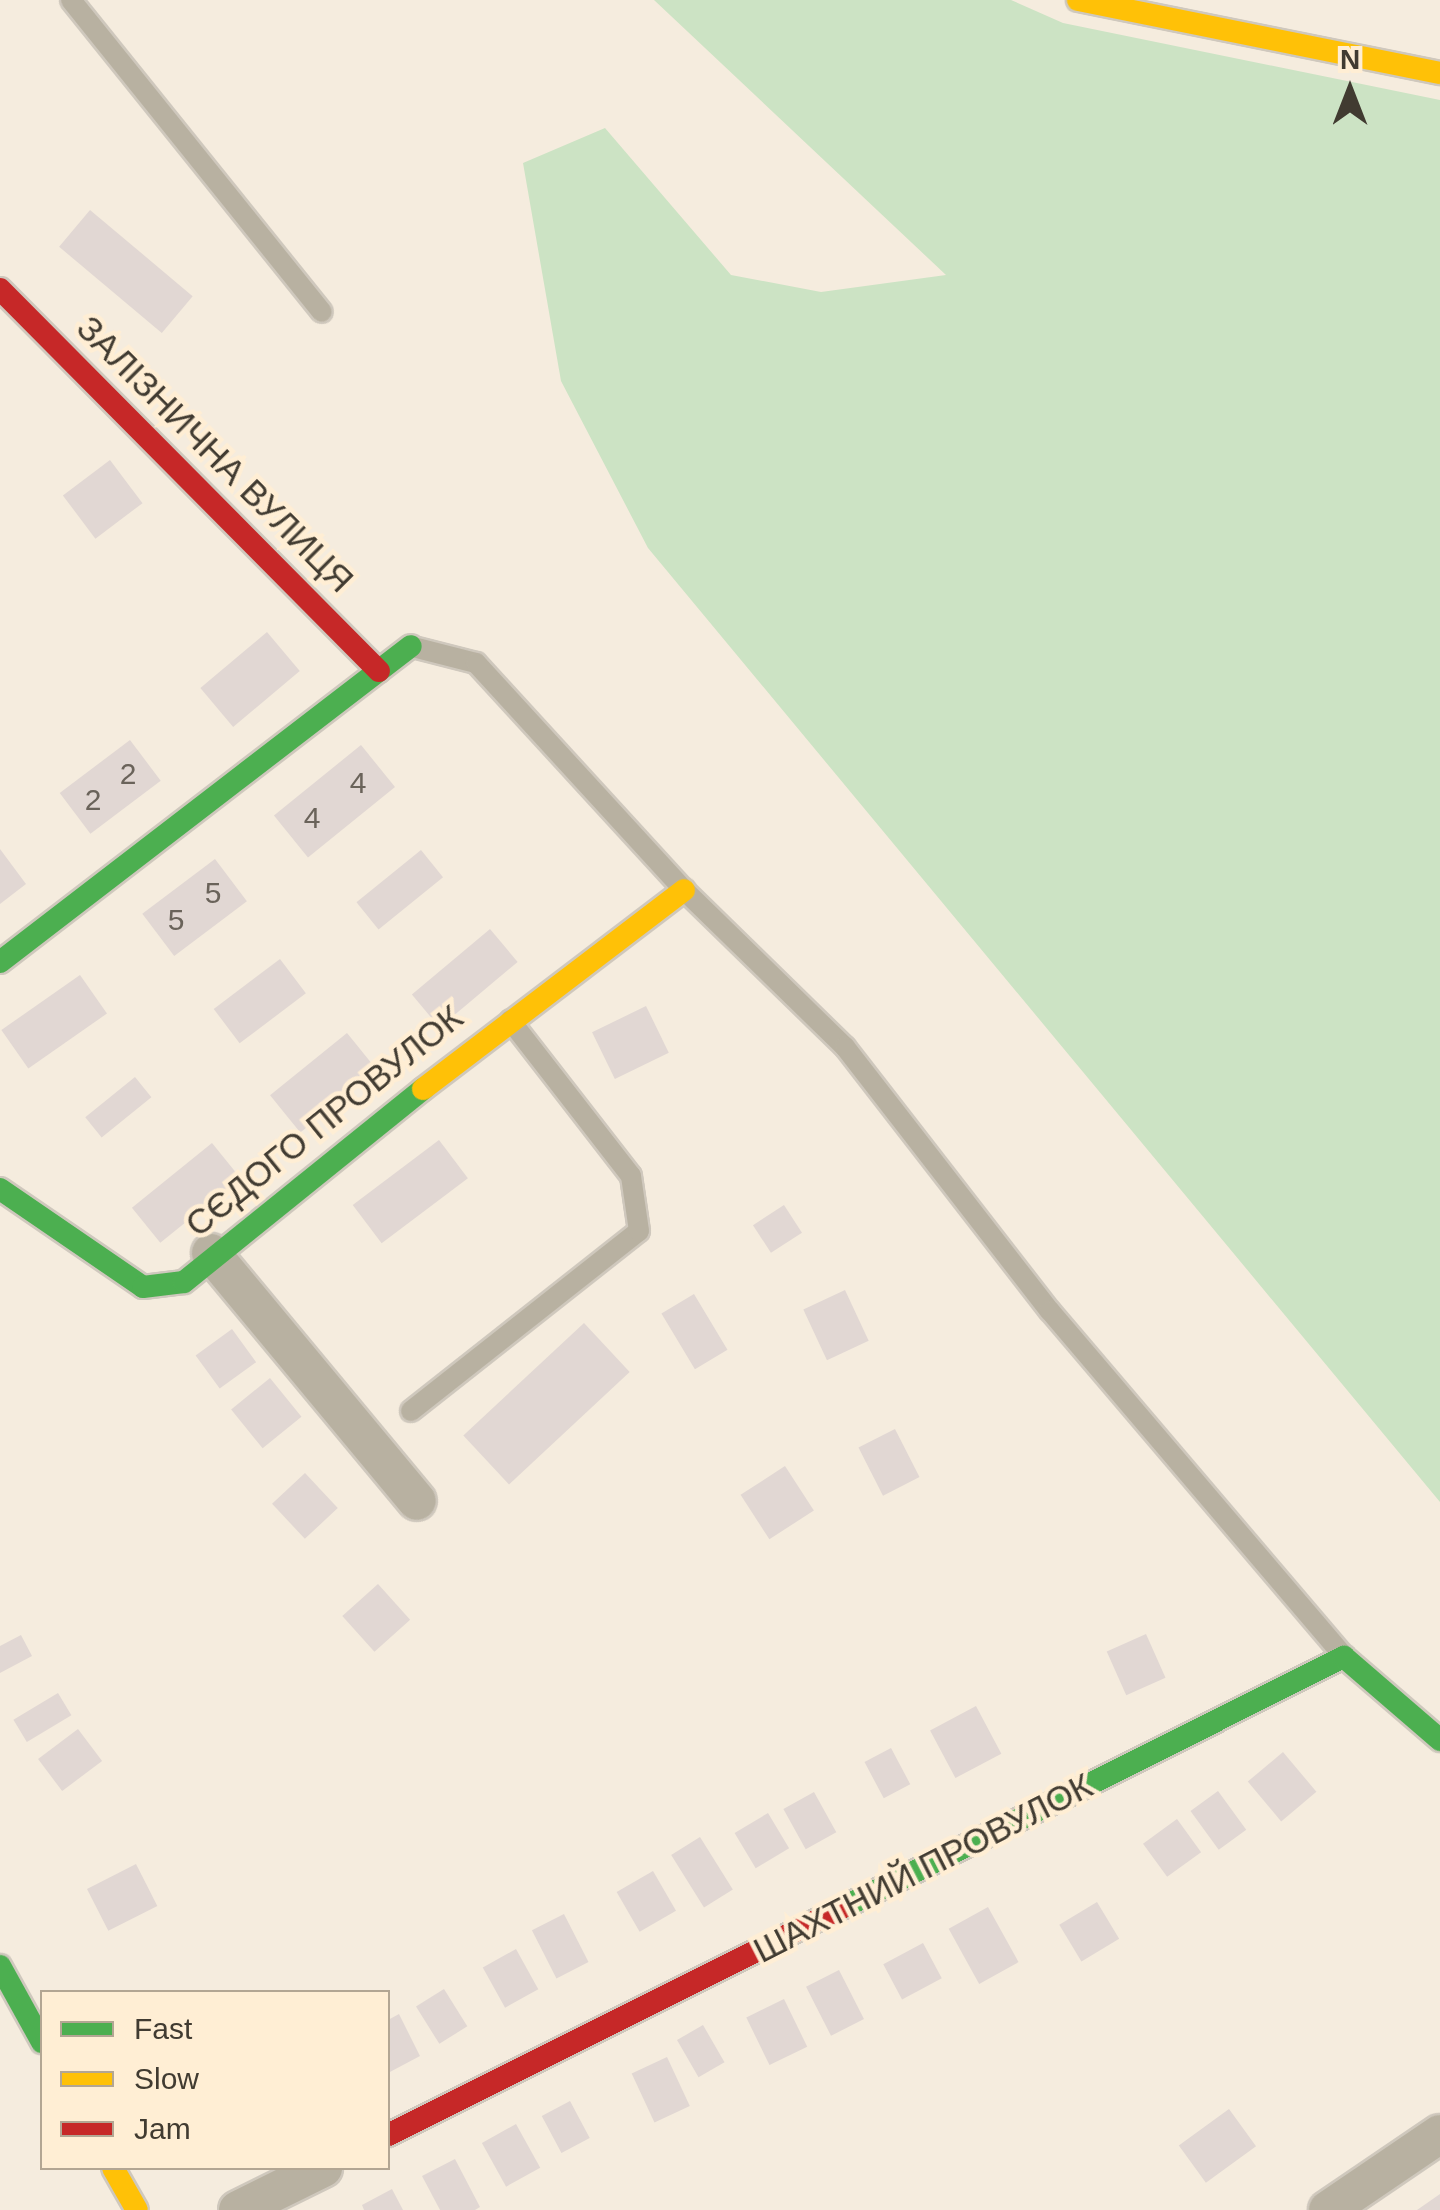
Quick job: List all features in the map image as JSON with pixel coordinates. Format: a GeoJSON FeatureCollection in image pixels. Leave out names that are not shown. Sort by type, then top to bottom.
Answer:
{"type":"FeatureCollection","features":[{"type":"Feature","properties":{"kind":"street"},"geometry":{"type":"LineString","coordinates":[[1078,0],[1440,74]]}},
{"type":"Feature","properties":{"kind":"street","name":"ЗАЛІЗНИЧНА ВУЛИЦЯ"},"geometry":{"type":"LineString","coordinates":[[0,289],[379,670]]}},
{"type":"Feature","properties":{"kind":"street"},"geometry":{"type":"LineString","coordinates":[[0,962],[411,646]]}},
{"type":"Feature","properties":{"kind":"street","name":"СЄДОГО ПРОВУЛОК"},"geometry":{"type":"LineString","coordinates":[[0,1189],[143,1287],[184,1282],[211,1253],[509,1018],[684,890]]}},
{"type":"Feature","properties":{"kind":"street"},"geometry":{"type":"LineString","coordinates":[[211,1253],[417,1501]]}},
{"type":"Feature","properties":{"kind":"street"},"geometry":{"type":"LineString","coordinates":[[1344,1657],[1440,1740]]}},
{"type":"Feature","properties":{"kind":"street","name":"ШАХТНИЙ ПРОВУЛОК"},"geometry":{"type":"LineString","coordinates":[[390,2134],[1344,1657]]}},
{"type":"Feature","properties":{"kind":"street"},"geometry":{"type":"LineString","coordinates":[[0,1966],[40,2038]]}},
{"type":"Feature","properties":{"kind":"street"},"geometry":{"type":"LineString","coordinates":[[1328,2210],[1440,2134]]}},
{"type":"Feature","properties":{"kind":"street"},"geometry":{"type":"LineString","coordinates":[[114,2170],[137,2210]]}},
{"type":"Feature","properties":{"kind":"street"},"geometry":{"type":"LineString","coordinates":[[238,2210],[319,2170]]}},
{"type":"Feature","properties":{"kind":"lane"},"geometry":{"type":"LineString","coordinates":[[71,0],[322,312]]}},
{"type":"Feature","properties":{"kind":"lane"},"geometry":{"type":"LineString","coordinates":[[411,646],[476,663],[684,890],[845,1047],[1050,1311],[1344,1657]]}},
{"type":"Feature","properties":{"kind":"lane"},"geometry":{"type":"LineString","coordinates":[[411,1411],[639,1231],[631,1176],[509,1018]]}},
{"type":"Feature","properties":{"kind":"green space"},"geometry":{"type":"Polygon","coordinates":[[[654,0],[1011,0],[1063,23],[1440,100],[1440,1502],[648,548],[561,381],[523,163],[605,128],[731,275],[821,292],[946,275],[654,0]]]}},
{"type":"Feature","properties":{"kind":"building"},"geometry":{"type":"Polygon","coordinates":[[[90,210],[193,296],[162,333],[59,247],[90,210]]]}},
{"type":"Feature","properties":{"kind":"building"},"geometry":{"type":"Polygon","coordinates":[[[110,460],[142,503],[95,539],[63,496],[110,460]]]}},
{"type":"Feature","properties":{"kind":"building"},"geometry":{"type":"Polygon","coordinates":[[[267,632],[300,671],[233,727],[200,688],[267,632]]]}},
{"type":"Feature","properties":{"kind":"building"},"geometry":{"type":"Polygon","coordinates":[[[130,740],[161,781],[90,834],[60,793],[130,740]]]}},
{"type":"Feature","properties":{"kind":"building"},"geometry":{"type":"Polygon","coordinates":[[[361,745],[395,787],[308,857],[274,815],[361,745]]]}},
{"type":"Feature","properties":{"kind":"building"},"geometry":{"type":"Polygon","coordinates":[[[0,849],[26,884],[0,904],[0,849]]]}},
{"type":"Feature","properties":{"kind":"building"},"geometry":{"type":"Polygon","coordinates":[[[421,850],[443,877],[379,929],[356,902],[421,850]]]}},
{"type":"Feature","properties":{"kind":"building"},"geometry":{"type":"Polygon","coordinates":[[[215,859],[247,901],[174,956],[142,914],[215,859]]]}},
{"type":"Feature","properties":{"kind":"building"},"geometry":{"type":"Polygon","coordinates":[[[490,929],[518,962],[440,1028],[412,995],[490,929]]]}},
{"type":"Feature","properties":{"kind":"building"},"geometry":{"type":"Polygon","coordinates":[[[280,959],[306,993],[240,1043],[214,1009],[280,959]]]}},
{"type":"Feature","properties":{"kind":"building"},"geometry":{"type":"Polygon","coordinates":[[[80,975],[107,1014],[28,1069],[1,1030],[80,975]]]}},
{"type":"Feature","properties":{"kind":"building"},"geometry":{"type":"Polygon","coordinates":[[[646,1006],[669,1053],[615,1079],[592,1032],[646,1006]]]}},
{"type":"Feature","properties":{"kind":"building"},"geometry":{"type":"Polygon","coordinates":[[[347,1033],[377,1070],[300,1133],[270,1095],[347,1033]]]}},
{"type":"Feature","properties":{"kind":"building"},"geometry":{"type":"Polygon","coordinates":[[[135,1077],[151,1097],[102,1137],[85,1117],[135,1077]]]}},
{"type":"Feature","properties":{"kind":"building"},"geometry":{"type":"Polygon","coordinates":[[[439,1140],[468,1178],[382,1243],[353,1205],[439,1140]]]}},
{"type":"Feature","properties":{"kind":"building"},"geometry":{"type":"Polygon","coordinates":[[[212,1143],[240,1178],[160,1243],[132,1208],[212,1143]]]}},
{"type":"Feature","properties":{"kind":"building"},"geometry":{"type":"Polygon","coordinates":[[[784,1205],[802,1233],[771,1253],[753,1225],[784,1205]]]}},
{"type":"Feature","properties":{"kind":"building"},"geometry":{"type":"Polygon","coordinates":[[[845,1290],[869,1341],[827,1360],[803,1309],[845,1290]]]}},
{"type":"Feature","properties":{"kind":"building"},"geometry":{"type":"Polygon","coordinates":[[[694,1294],[727,1350],[695,1369],[661,1314],[694,1294]]]}},
{"type":"Feature","properties":{"kind":"building"},"geometry":{"type":"Polygon","coordinates":[[[584,1323],[630,1372],[509,1485],[463,1436],[584,1323]]]}},
{"type":"Feature","properties":{"kind":"building"},"geometry":{"type":"Polygon","coordinates":[[[232,1329],[256,1362],[220,1389],[196,1355],[232,1329]]]}},
{"type":"Feature","properties":{"kind":"building"},"geometry":{"type":"Polygon","coordinates":[[[270,1378],[301,1417],[263,1448],[231,1409],[270,1378]]]}},
{"type":"Feature","properties":{"kind":"building"},"geometry":{"type":"Polygon","coordinates":[[[895,1429],[920,1477],[883,1496],[858,1448],[895,1429]]]}},
{"type":"Feature","properties":{"kind":"building"},"geometry":{"type":"Polygon","coordinates":[[[785,1466],[814,1510],[769,1539],[741,1495],[785,1466]]]}},
{"type":"Feature","properties":{"kind":"building"},"geometry":{"type":"Polygon","coordinates":[[[305,1473],[338,1508],[305,1539],[272,1504],[305,1473]]]}},
{"type":"Feature","properties":{"kind":"building"},"geometry":{"type":"Polygon","coordinates":[[[378,1584],[410,1620],[374,1652],[342,1616],[378,1584]]]}},
{"type":"Feature","properties":{"kind":"building"},"geometry":{"type":"Polygon","coordinates":[[[1146,1634],[1166,1678],[1126,1695],[1107,1651],[1146,1634]]]}},
{"type":"Feature","properties":{"kind":"building"},"geometry":{"type":"Polygon","coordinates":[[[21,1635],[32,1656],[0,1673],[0,1646],[21,1635]]]}},
{"type":"Feature","properties":{"kind":"building"},"geometry":{"type":"Polygon","coordinates":[[[58,1693],[71,1715],[27,1742],[13,1720],[58,1693]]]}},
{"type":"Feature","properties":{"kind":"building"},"geometry":{"type":"Polygon","coordinates":[[[976,1706],[1001,1754],[955,1778],[930,1730],[976,1706]]]}},
{"type":"Feature","properties":{"kind":"building"},"geometry":{"type":"Polygon","coordinates":[[[78,1729],[102,1761],[62,1791],[38,1759],[78,1729]]]}},
{"type":"Feature","properties":{"kind":"building"},"geometry":{"type":"Polygon","coordinates":[[[891,1748],[910,1784],[884,1798],[865,1762],[891,1748]]]}},
{"type":"Feature","properties":{"kind":"building"},"geometry":{"type":"Polygon","coordinates":[[[1283,1752],[1316,1792],[1281,1821],[1248,1782],[1283,1752]]]}},
{"type":"Feature","properties":{"kind":"building"},"geometry":{"type":"Polygon","coordinates":[[[1218,1791],[1246,1830],[1219,1850],[1190,1811],[1218,1791]]]}},
{"type":"Feature","properties":{"kind":"building"},"geometry":{"type":"Polygon","coordinates":[[[814,1792],[836,1832],[806,1849],[783,1809],[814,1792]]]}},
{"type":"Feature","properties":{"kind":"building"},"geometry":{"type":"Polygon","coordinates":[[[768,1813],[789,1848],[756,1868],[735,1833],[768,1813]]]}},
{"type":"Feature","properties":{"kind":"building"},"geometry":{"type":"Polygon","coordinates":[[[1177,1819],[1201,1852],[1167,1877],[1143,1844],[1177,1819]]]}},
{"type":"Feature","properties":{"kind":"building"},"geometry":{"type":"Polygon","coordinates":[[[700,1837],[733,1890],[704,1908],[671,1855],[700,1837]]]}},
{"type":"Feature","properties":{"kind":"building"},"geometry":{"type":"Polygon","coordinates":[[[136,1864],[157,1906],[108,1931],[87,1889],[136,1864]]]}},
{"type":"Feature","properties":{"kind":"building"},"geometry":{"type":"Polygon","coordinates":[[[653,1871],[676,1911],[640,1932],[617,1892],[653,1871]]]}},
{"type":"Feature","properties":{"kind":"building"},"geometry":{"type":"Polygon","coordinates":[[[1097,1902],[1119,1939],[1081,1962],[1059,1925],[1097,1902]]]}},
{"type":"Feature","properties":{"kind":"building"},"geometry":{"type":"Polygon","coordinates":[[[988,1907],[1019,1962],[979,1984],[949,1929],[988,1907]]]}},
{"type":"Feature","properties":{"kind":"building"},"geometry":{"type":"Polygon","coordinates":[[[564,1914],[589,1962],[556,1978],[532,1930],[564,1914]]]}},
{"type":"Feature","properties":{"kind":"building"},"geometry":{"type":"Polygon","coordinates":[[[923,1943],[942,1978],[902,1999],[883,1964],[923,1943]]]}},
{"type":"Feature","properties":{"kind":"building"},"geometry":{"type":"Polygon","coordinates":[[[516,1949],[538,1989],[505,2008],[483,1967],[516,1949]]]}},
{"type":"Feature","properties":{"kind":"building"},"geometry":{"type":"Polygon","coordinates":[[[839,1970],[864,2019],[831,2036],[806,1987],[839,1970]]]}},
{"type":"Feature","properties":{"kind":"building"},"geometry":{"type":"Polygon","coordinates":[[[444,1989],[467,2026],[439,2044],[416,2006],[444,1989]]]}},
{"type":"Feature","properties":{"kind":"building"},"geometry":{"type":"Polygon","coordinates":[[[784,1999],[807,2047],[769,2065],[746,2017],[784,1999]]]}},
{"type":"Feature","properties":{"kind":"building"},"geometry":{"type":"Polygon","coordinates":[[[399,2014],[420,2056],[390,2072],[390,2019],[399,2014]]]}},
{"type":"Feature","properties":{"kind":"building"},"geometry":{"type":"Polygon","coordinates":[[[703,2025],[724,2062],[699,2077],[677,2040],[703,2025]]]}},
{"type":"Feature","properties":{"kind":"building"},"geometry":{"type":"Polygon","coordinates":[[[667,2057],[690,2106],[654,2122],[632,2073],[667,2057]]]}},
{"type":"Feature","properties":{"kind":"building"},"geometry":{"type":"Polygon","coordinates":[[[570,2101],[590,2138],[561,2153],[542,2116],[570,2101]]]}},
{"type":"Feature","properties":{"kind":"building"},"geometry":{"type":"Polygon","coordinates":[[[1229,2109],[1256,2146],[1206,2183],[1179,2145],[1229,2109]]]}},
{"type":"Feature","properties":{"kind":"building"},"geometry":{"type":"Polygon","coordinates":[[[516,2124],[540,2168],[506,2187],[482,2143],[516,2124]]]}},
{"type":"Feature","properties":{"kind":"building"},"geometry":{"type":"Polygon","coordinates":[[[455,2159],[480,2207],[475,2210],[440,2210],[422,2176],[455,2159]]]}},
{"type":"Feature","properties":{"kind":"building"},"geometry":{"type":"Polygon","coordinates":[[[392,2189],[403,2210],[364,2210],[362,2205],[392,2189]]]}},
{"type":"Feature","properties":{"kind":"building"},"geometry":{"type":"Polygon","coordinates":[[[1440,2194],[1440,2210],[1417,2210],[1440,2194]]]}},
{"type":"Feature","properties":{"kind":"traffic: fast"},"geometry":{"type":"LineString","coordinates":[[0,962],[411,646]]}},
{"type":"Feature","properties":{"kind":"traffic: fast"},"geometry":{"type":"LineString","coordinates":[[0,1189],[143,1287],[184,1282],[423,1089]]}},
{"type":"Feature","properties":{"kind":"traffic: fast"},"geometry":{"type":"LineString","coordinates":[[846,1906],[1344,1657],[1440,1740]]}},
{"type":"Feature","properties":{"kind":"traffic: fast"},"geometry":{"type":"LineString","coordinates":[[0,1966],[40,2038]]}},
{"type":"Feature","properties":{"kind":"traffic: slow"},"geometry":{"type":"LineString","coordinates":[[1078,0],[1440,73]]}},
{"type":"Feature","properties":{"kind":"traffic: slow"},"geometry":{"type":"LineString","coordinates":[[423,1089],[684,890]]}},
{"type":"Feature","properties":{"kind":"traffic: slow"},"geometry":{"type":"LineString","coordinates":[[114,2170],[137,2210]]}},
{"type":"Feature","properties":{"kind":"traffic: jam"},"geometry":{"type":"LineString","coordinates":[[0,289],[379,671]]}},
{"type":"Feature","properties":{"kind":"traffic: jam"},"geometry":{"type":"LineString","coordinates":[[390,2134],[846,1906]]}}]}
